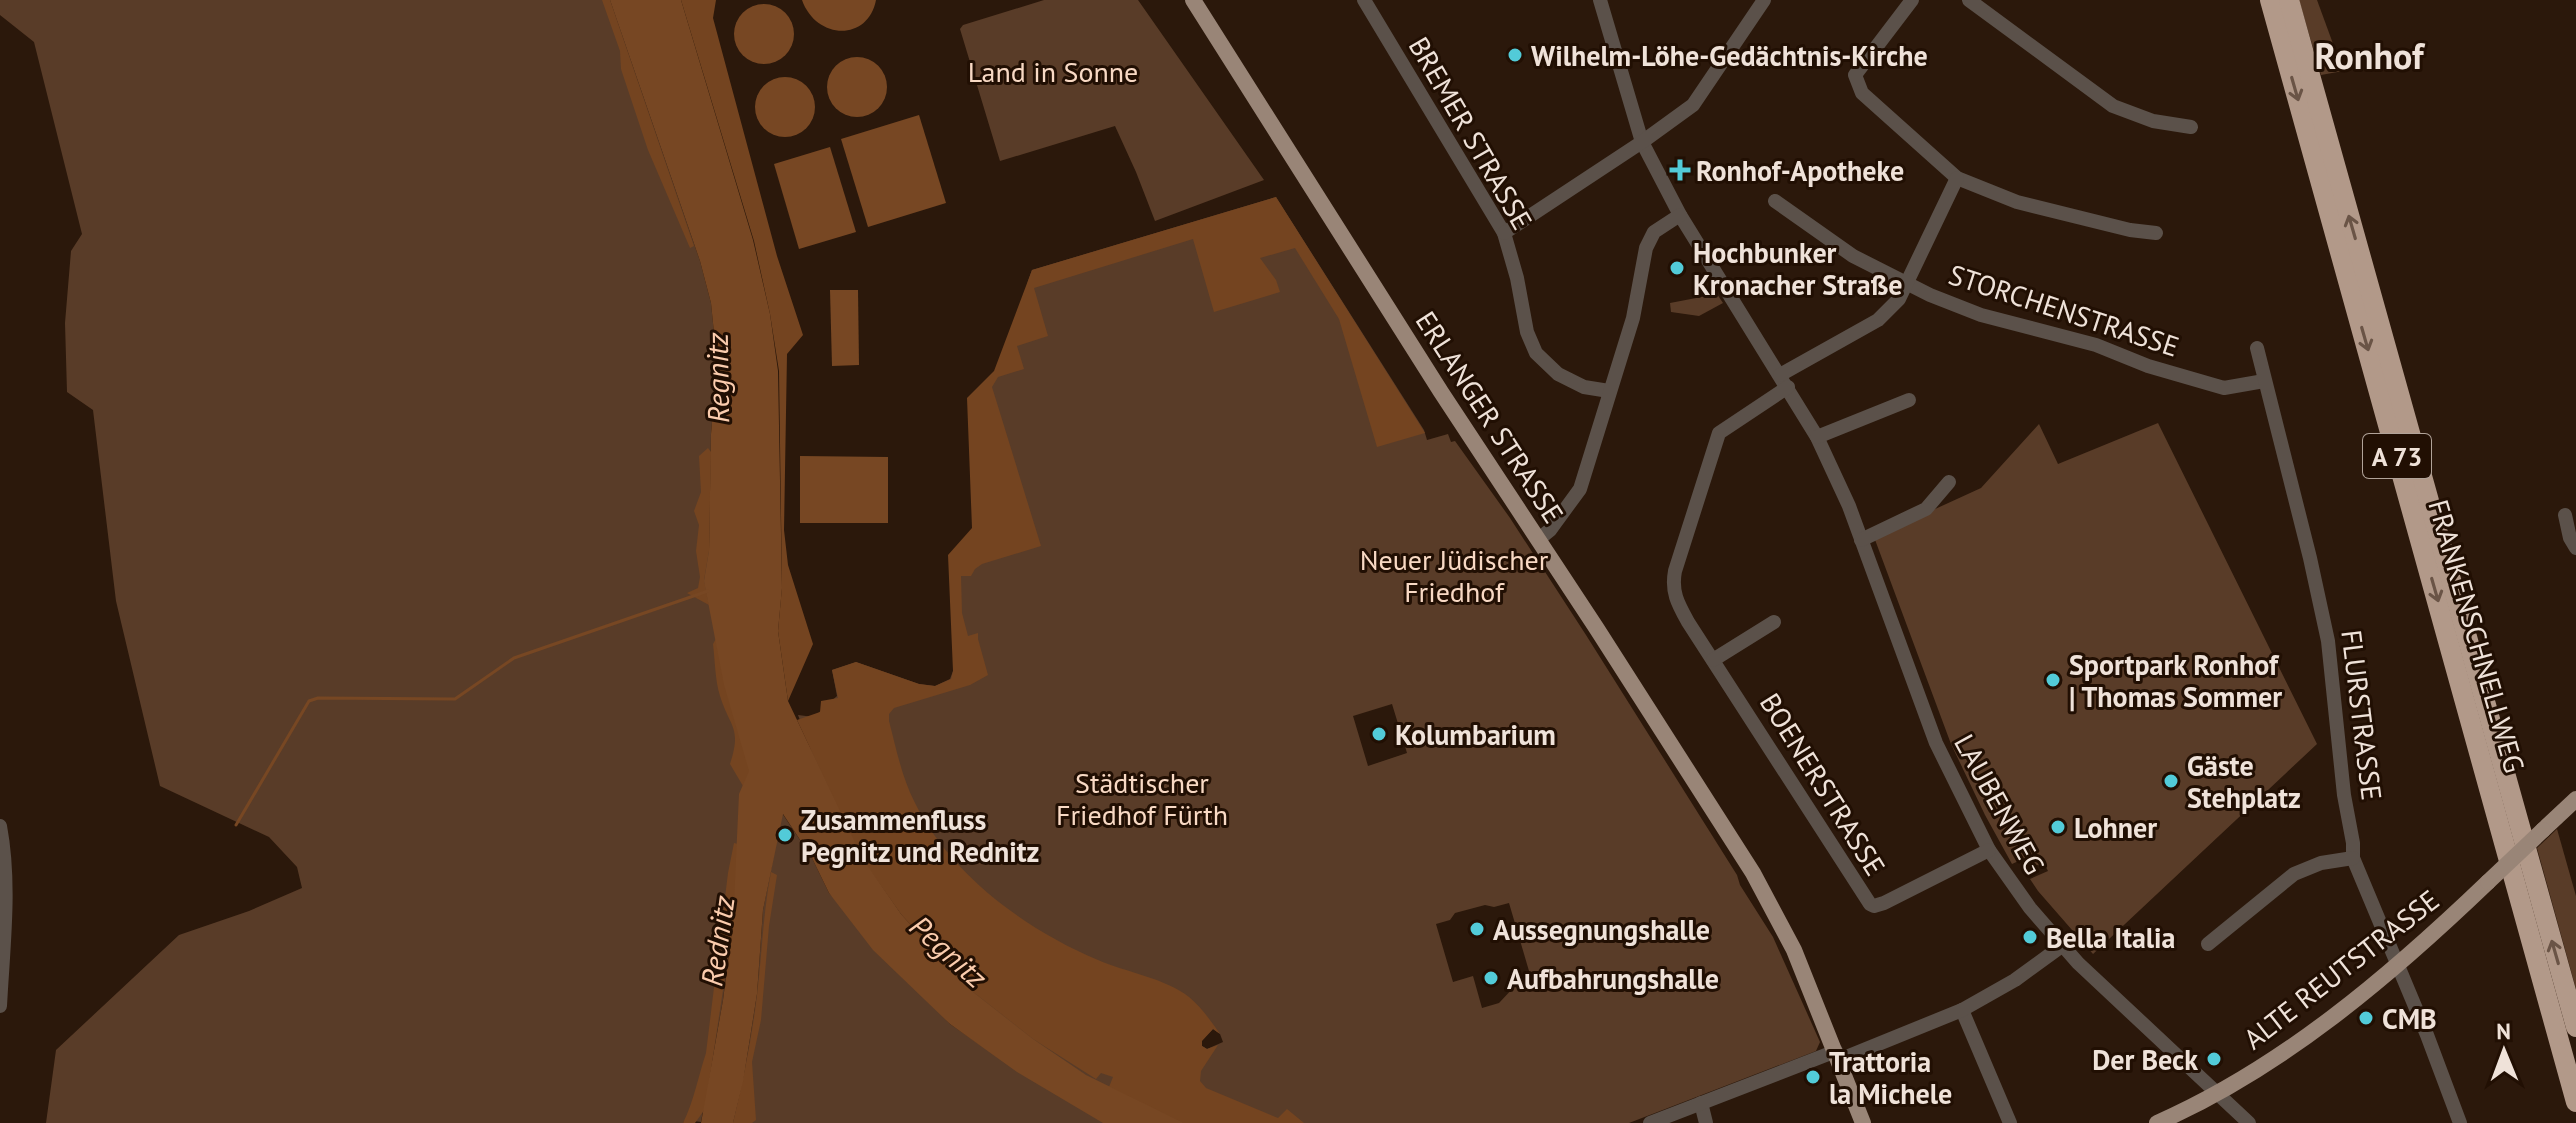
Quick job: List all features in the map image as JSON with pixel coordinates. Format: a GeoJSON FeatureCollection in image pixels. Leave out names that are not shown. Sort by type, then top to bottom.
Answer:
{"type":"FeatureCollection","features":[{"type":"Feature","properties":{"kind":"highway","name":"FRANKENSCHNELLWEG"},"geometry":{"type":"LineString","coordinates":[[2270,0],[2576,1102]]}},
{"type":"Feature","properties":{"kind":"highway","name":"FRANKENSCHNELLWEG"},"geometry":{"type":"LineString","coordinates":[[2289,0],[2576,1027]]}},
{"type":"Feature","properties":{"kind":"main road","name":"ERLANGER STRASSE"},"geometry":{"type":"LineString","coordinates":[[1193,0],[1426,368],[1753,873],[1794,950],[1863,1123]]}},
{"type":"Feature","properties":{"kind":"main road","name":"ALTE REUTSTRASSE"},"geometry":{"type":"LineString","coordinates":[[2157,1123],[2219,1093],[2318,1027],[2396,966],[2576,799]]}},
{"type":"Feature","properties":{"kind":"street","name":"LAUBENWEG"},"geometry":{"type":"LineString","coordinates":[[1600,0],[1642,142],[1680,215],[1817,437],[1849,506],[1936,743],[1989,850],[2030,908],[2090,974],[2249,1123]]}},
{"type":"Feature","properties":{"kind":"street"},"geometry":{"type":"LineString","coordinates":[[1504,233],[1693,105],[1764,0]]}},
{"type":"Feature","properties":{"kind":"street"},"geometry":{"type":"LineString","coordinates":[[1912,0],[1855,75],[1862,93],[1957,178],[2017,202],[2130,230],[2156,233]]}},
{"type":"Feature","properties":{"kind":"street"},"geometry":{"type":"LineString","coordinates":[[1969,0],[2113,106],[2153,121],[2191,127]]}},
{"type":"Feature","properties":{"kind":"street"},"geometry":{"type":"LineString","coordinates":[[1986,12],[1996,0]]}},
{"type":"Feature","properties":{"kind":"street","name":"BREMER STRASSE"},"geometry":{"type":"LineString","coordinates":[[1371,2],[1504,233],[1517,278],[1527,332],[1536,353],[1558,374],[1584,387],[1609,391]]}},
{"type":"Feature","properties":{"kind":"street","name":"BOENERSTRASSE"},"geometry":{"type":"LineString","coordinates":[[1957,178],[1899,299],[1878,320],[1784,381],[1719,433],[1672,584],[1675,597],[1713,660],[1870,904],[1884,903],[1989,850]]}},
{"type":"Feature","properties":{"kind":"street","name":"STORCHENSTRASSE"},"geometry":{"type":"LineString","coordinates":[[1775,201],[1853,256],[1930,295],[1981,315],[2096,345],[2148,366],[2224,388],[2264,381]]}},
{"type":"Feature","properties":{"kind":"street"},"geometry":{"type":"LineString","coordinates":[[1539,539],[1570,506],[1580,489],[1633,318],[1646,248],[1654,232],[1680,215]]}},
{"type":"Feature","properties":{"kind":"street","name":"FLURSTRASSE"},"geometry":{"type":"LineString","coordinates":[[2257,348],[2328,641],[2353,858],[2460,1123]]}},
{"type":"Feature","properties":{"kind":"street"},"geometry":{"type":"LineString","coordinates":[[1817,437],[1909,400]]}},
{"type":"Feature","properties":{"kind":"street"},"geometry":{"type":"LineString","coordinates":[[1861,540],[1926,509],[1949,482]]}},
{"type":"Feature","properties":{"kind":"street"},"geometry":{"type":"LineString","coordinates":[[2565,515],[2570,538],[2576,548]]}},
{"type":"Feature","properties":{"kind":"street"},"geometry":{"type":"LineString","coordinates":[[1713,660],[1774,622]]}},
{"type":"Feature","properties":{"kind":"street"},"geometry":{"type":"LineString","coordinates":[[0,826],[5,864],[0,1006]]}},
{"type":"Feature","properties":{"kind":"street"},"geometry":{"type":"LineString","coordinates":[[2208,944],[2294,874],[2321,863],[2353,858]]}},
{"type":"Feature","properties":{"kind":"street"},"geometry":{"type":"LineString","coordinates":[[1650,1123],[1962,1010],[2015,980],[2063,945]]}},
{"type":"Feature","properties":{"kind":"street"},"geometry":{"type":"LineString","coordinates":[[1962,1010],[2010,1123]]}},
{"type":"Feature","properties":{"kind":"street"},"geometry":{"type":"LineString","coordinates":[[1701,1103],[1706,1123]]}},
{"type":"Feature","properties":{"kind":"green space"},"geometry":{"type":"Polygon","coordinates":[[[0,0],[610,0],[700,261],[711,303],[717,363],[711,434],[709,551],[750,771],[723,1000],[701,1122],[46,1123],[56,1050],[179,935],[249,911],[302,888],[297,867],[269,837],[160,786],[116,601],[93,410],[67,392],[65,323],[71,251],[82,234],[34,42],[0,15],[0,0]]]}},
{"type":"Feature","properties":{"kind":"green space","name":"Land in Sonne"},"geometry":{"type":"Polygon","coordinates":[[[1044,0],[1138,0],[1264,180],[1155,221],[1115,126],[1000,161],[960,29],[963,25],[1044,0]]]}},
{"type":"Feature","properties":{"kind":"green space"},"geometry":{"type":"Polygon","coordinates":[[[2299,0],[2317,0],[2343,71],[2321,75],[2299,0]]]}},
{"type":"Feature","properties":{"kind":"green space","name":"Städtischer Friedhof Fürth"},"geometry":{"type":"Polygon","coordinates":[[[1276,197],[1424,430],[1427,440],[1448,434],[1451,442],[1455,441],[1510,518],[1586,635],[1773,937],[1820,1042],[1816,1051],[1629,1123],[733,1123],[757,994],[763,910],[782,813],[812,858],[829,893],[950,1024],[1018,1071],[968,988],[901,914],[863,859],[814,758],[798,715],[814,717],[837,696],[832,670],[856,662],[919,684],[935,686],[950,679],[953,671],[956,570],[1036,545],[988,387],[1017,346],[1032,270],[1276,197]],[[1392,704],[1353,716],[1368,766],[1407,753],[1392,704]],[[1509,903],[1494,907],[1485,905],[1455,913],[1450,920],[1436,924],[1453,982],[1473,976],[1482,1008],[1499,1003],[1529,971],[1509,903]],[[1213,1029],[1202,1040],[1202,1046],[1207,1049],[1223,1042],[1220,1034],[1213,1029]]]}},
{"type":"Feature","properties":{"kind":"green space"},"geometry":{"type":"Polygon","coordinates":[[[1717,294],[1723,303],[1699,316],[1671,312],[1670,303],[1717,294]]]}},
{"type":"Feature","properties":{"kind":"green space"},"geometry":{"type":"Polygon","coordinates":[[[2158,423],[2317,744],[2093,954],[2030,879],[2048,871],[2046,867],[2023,859],[2012,864],[1985,815],[1951,744],[1874,537],[1981,488],[2039,424],[2058,464],[2158,423]]]}},
{"type":"Feature","properties":{"kind":"green space"},"geometry":{"type":"Polygon","coordinates":[[[2557,829],[2576,896],[2576,989],[2537,848],[2557,829]]]}},
{"type":"Feature","properties":{"kind":"shaded area"},"geometry":{"type":"Polygon","coordinates":[[[602,0],[610,0],[694,246],[690,248],[648,150],[602,0]]]}},
{"type":"Feature","properties":{"kind":"shaded area"},"geometry":{"type":"Polygon","coordinates":[[[681,0],[716,0],[713,18],[777,256],[803,335],[787,354],[784,530],[788,565],[813,644],[788,701],[778,631],[782,587],[779,371],[754,241],[681,0]]]}},
{"type":"Feature","properties":{"kind":"shaded area"},"geometry":{"type":"Polygon","coordinates":[[[1276,197],[1425,433],[1377,447],[1339,319],[1295,248],[1260,258],[1276,280],[1280,292],[1214,312],[1193,239],[1034,288],[1048,336],[1017,346],[1024,369],[998,377],[992,387],[1041,546],[982,564],[971,576],[961,576],[962,613],[968,636],[978,633],[988,675],[970,685],[894,708],[889,714],[900,763],[915,803],[930,829],[969,876],[1044,933],[1098,960],[1157,980],[1189,997],[1220,1034],[1213,1029],[1202,1041],[1202,1046],[1207,1049],[1218,1045],[1201,1071],[1200,1081],[1206,1088],[1278,1118],[1287,1109],[1304,1123],[1183,1123],[1109,1087],[1113,1077],[1101,1073],[1096,1079],[1033,1039],[968,988],[901,914],[862,859],[797,720],[820,712],[821,701],[838,698],[832,670],[856,662],[919,684],[935,686],[951,679],[948,555],[972,528],[967,398],[994,371],[1032,270],[1276,197]]]}},
{"type":"Feature","properties":{"kind":"shaded area"},"geometry":{"type":"Polygon","coordinates":[[[708,448],[711,452],[709,551],[704,580],[709,605],[687,593],[698,588],[700,577],[696,551],[699,525],[694,511],[701,492],[699,456],[708,448]]]}},
{"type":"Feature","properties":{"kind":"shaded area"},"geometry":{"type":"Polygon","coordinates":[[[717,637],[750,771],[743,786],[730,764],[735,735],[717,683],[713,644],[717,637]]]}},
{"type":"Feature","properties":{"kind":"shaded area"},"geometry":{"type":"Polygon","coordinates":[[[734,843],[738,844],[733,924],[705,1109],[695,1123],[683,1123],[706,1053],[734,843]]]}},
{"type":"Feature","properties":{"kind":"shaded area"},"geometry":{"type":"Polygon","coordinates":[[[771,872],[777,875],[761,1020],[752,1062],[756,1120],[752,1123],[733,1123],[753,1027],[771,872]]]}},
{"type":"Feature","properties":{"kind":"water","name":"Regnitz"},"geometry":{"type":"Polygon","coordinates":[[[610,0],[681,0],[753,240],[770,314],[778,371],[782,588],[778,631],[788,701],[863,859],[901,914],[968,988],[1033,1039],[1086,1075],[1184,1123],[1103,1123],[1017,1072],[950,1024],[873,950],[829,893],[812,858],[783,814],[763,910],[757,994],[733,1123],[701,1123],[733,923],[739,794],[749,771],[724,685],[704,581],[709,551],[711,434],[717,363],[711,303],[700,261],[610,0]]]}},
{"type":"Feature","properties":{"kind":"water"},"geometry":{"type":"Polygon","coordinates":[[[802,0],[876,0],[871,14],[863,23],[841,31],[818,23],[802,0]]]}},
{"type":"Feature","properties":{"kind":"water"},"geometry":{"type":"Polygon","coordinates":[[[764,4],[785,13],[794,34],[785,55],[764,64],[743,55],[734,34],[743,13],[764,4]]]}},
{"type":"Feature","properties":{"kind":"water"},"geometry":{"type":"Polygon","coordinates":[[[857,57],[878,66],[887,87],[878,108],[857,117],[836,108],[827,87],[836,66],[857,57]]]}},
{"type":"Feature","properties":{"kind":"water"},"geometry":{"type":"Polygon","coordinates":[[[785,77],[806,86],[815,107],[806,128],[785,137],[764,128],[755,107],[764,86],[785,77]]]}},
{"type":"Feature","properties":{"kind":"water"},"geometry":{"type":"Polygon","coordinates":[[[919,115],[946,203],[868,227],[841,139],[919,115]]]}},
{"type":"Feature","properties":{"kind":"water"},"geometry":{"type":"Polygon","coordinates":[[[830,147],[856,232],[799,249],[774,164],[830,147]]]}},
{"type":"Feature","properties":{"kind":"water"},"geometry":{"type":"Polygon","coordinates":[[[830,290],[858,290],[859,365],[832,366],[830,290]]]}},
{"type":"Feature","properties":{"kind":"water"},"geometry":{"type":"Polygon","coordinates":[[[800,456],[888,457],[888,523],[800,523],[800,456]]]}},
{"type":"Feature","properties":{"kind":"waterway"},"geometry":{"type":"LineString","coordinates":[[236,825],[309,701],[318,698],[455,699],[514,658],[708,591]]}},
{"type":"Feature","properties":{"kind":"place","name":"Wilhelm-Löhe-Gedächtnis-Kirche"},"geometry":{"type":"Point","coordinates":[1515,55]}},
{"type":"Feature","properties":{"kind":"place","name":"Ronhof-Apotheke"},"geometry":{"type":"Point","coordinates":[1680,170]}},
{"type":"Feature","properties":{"kind":"place","name":"Hochbunker Kronacher Straße"},"geometry":{"type":"Point","coordinates":[1677,268]}},
{"type":"Feature","properties":{"kind":"place","name":"Sportpark Ronhof | Thomas Sommer"},"geometry":{"type":"Point","coordinates":[2053,680]}},
{"type":"Feature","properties":{"kind":"place","name":"Kolumbarium"},"geometry":{"type":"Point","coordinates":[1379,734]}},
{"type":"Feature","properties":{"kind":"place","name":"Gäste Stehplatz"},"geometry":{"type":"Point","coordinates":[2171,781]}},
{"type":"Feature","properties":{"kind":"place","name":"Lohner"},"geometry":{"type":"Point","coordinates":[2058,827]}},
{"type":"Feature","properties":{"kind":"place","name":"Zusammenfluss Pegnitz und Rednitz"},"geometry":{"type":"Point","coordinates":[785,835]}},
{"type":"Feature","properties":{"kind":"place","name":"Aussegnungshalle"},"geometry":{"type":"Point","coordinates":[1477,929]}},
{"type":"Feature","properties":{"kind":"place","name":"Bella Italia"},"geometry":{"type":"Point","coordinates":[2030,937]}},
{"type":"Feature","properties":{"kind":"place","name":"Aufbahrungshalle"},"geometry":{"type":"Point","coordinates":[1491,978]}},
{"type":"Feature","properties":{"kind":"place","name":"CMB"},"geometry":{"type":"Point","coordinates":[2366,1018]}},
{"type":"Feature","properties":{"kind":"place","name":"Der Beck"},"geometry":{"type":"Point","coordinates":[2214,1059]}},
{"type":"Feature","properties":{"kind":"place","name":"Trattoria la Michele"},"geometry":{"type":"Point","coordinates":[1813,1077]}},
{"type":"Feature","properties":{"kind":"district","name":"Ronhof"},"geometry":{"type":"Point","coordinates":[2369,55]}},
{"type":"Feature","properties":{"kind":"park label","name":"Neuer Jüdischer Friedhof"},"geometry":{"type":"Point","coordinates":[1454,575]}},
{"type":"Feature","properties":{"kind":"water label","name":"Rednitz"},"geometry":{"type":"Point","coordinates":[717,941]}},
{"type":"Feature","properties":{"kind":"water label","name":"Pegnitz"},"geometry":{"type":"Point","coordinates":[949,951]}}]}
